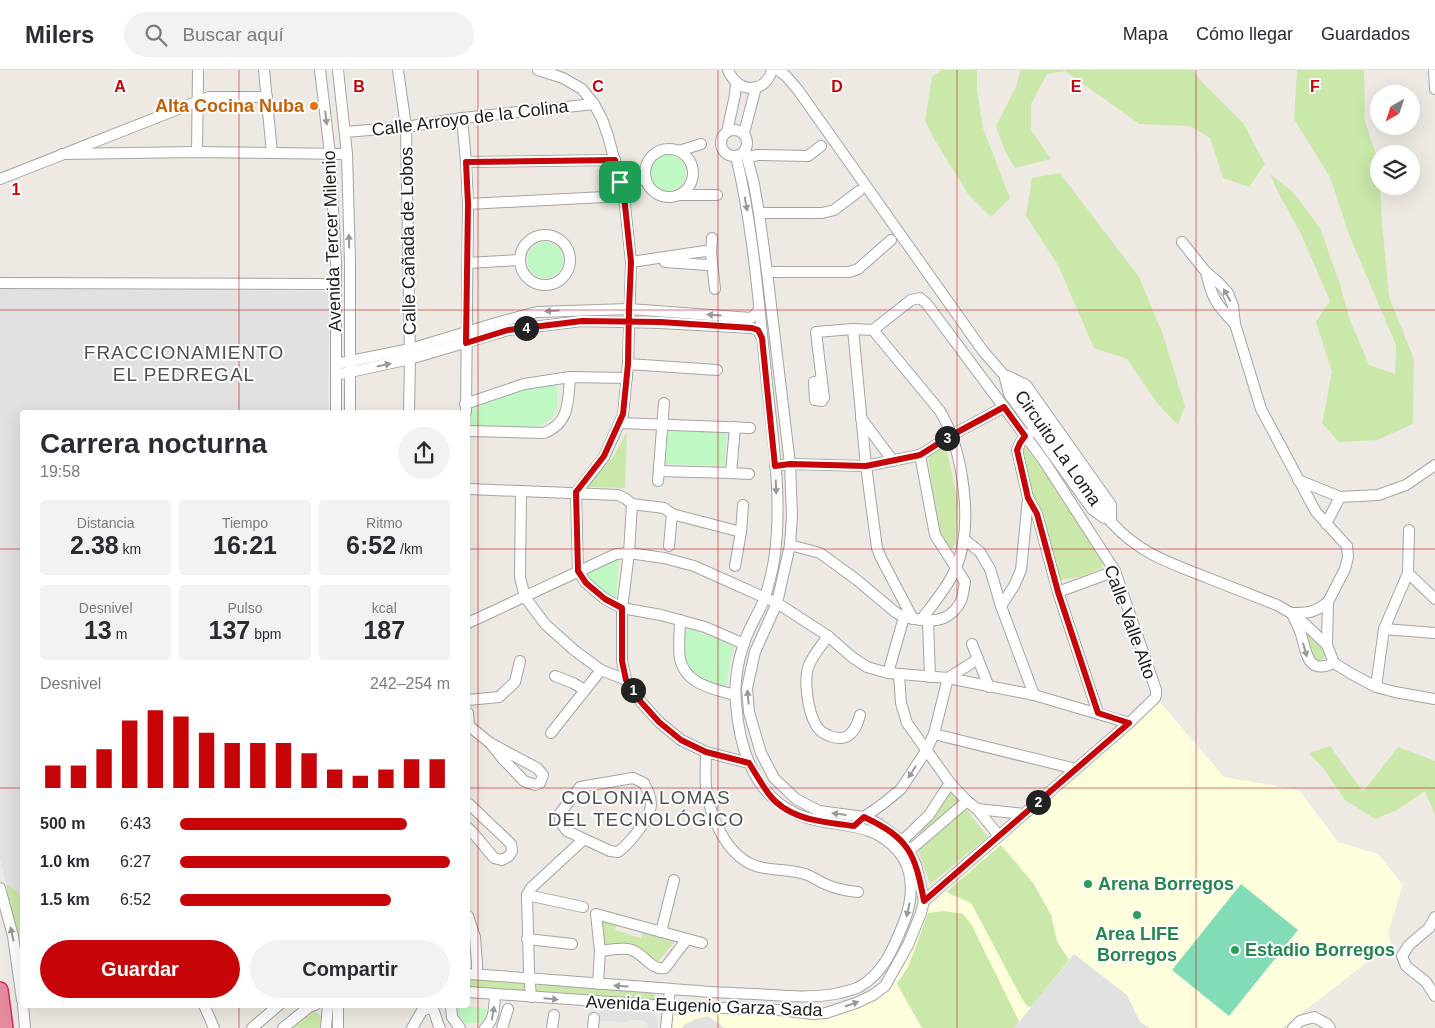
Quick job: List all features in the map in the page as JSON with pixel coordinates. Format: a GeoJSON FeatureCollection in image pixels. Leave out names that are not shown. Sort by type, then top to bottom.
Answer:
{"type":"FeatureCollection","features":[{"type":"Feature","properties":{"kind":"highway"},"geometry":{"type":"LineString","coordinates":[[0,990],[5,1028]]}},
{"type":"Feature","properties":{"kind":"street"},"geometry":{"type":"LineString","coordinates":[[197,152],[198,70]]}},
{"type":"Feature","properties":{"kind":"street"},"geometry":{"type":"LineString","coordinates":[[264,70],[272,153]]}},
{"type":"Feature","properties":{"kind":"street","name":"Avenida Tercer Milenio"},"geometry":{"type":"LineString","coordinates":[[320,70],[330,154],[336,264],[336,410]]}},
{"type":"Feature","properties":{"kind":"street","name":"Avenida Tercer Milenio"},"geometry":{"type":"LineString","coordinates":[[338,70],[347,154],[350,263],[350,410]]}},
{"type":"Feature","properties":{"kind":"street","name":"Calle Cañada de Lobos"},"geometry":{"type":"LineString","coordinates":[[398,70],[406,127],[410,354],[409,410]]}},
{"type":"Feature","properties":{"kind":"street"},"geometry":{"type":"LineString","coordinates":[[538,70],[563,78],[582,89],[594,104],[602,119],[624,196],[631,262],[628,364],[623,414],[604,456],[576,492],[578,571],[586,583],[598,594],[622,608],[705,627],[744,644]]}},
{"type":"Feature","properties":{"kind":"street"},"geometry":{"type":"LineString","coordinates":[[728,70],[736,83],[745,88],[756,87],[762,84],[768,80],[772,70]]}},
{"type":"Feature","properties":{"kind":"street","name":"Circuito La Loma"},"geometry":{"type":"LineString","coordinates":[[778,70],[798,90],[983,351],[1025,399],[1111,522],[1123,536],[1140,548],[1163,560],[1277,605],[1292,613],[1328,645],[1334,663]]}},
{"type":"Feature","properties":{"kind":"street"},"geometry":{"type":"LineString","coordinates":[[1434,70],[1435,89]]}},
{"type":"Feature","properties":{"kind":"street"},"geometry":{"type":"LineString","coordinates":[[736,83],[727,132],[721,141],[725,152],[736,156],[741,154],[808,156],[821,146]]}},
{"type":"Feature","properties":{"kind":"street"},"geometry":{"type":"LineString","coordinates":[[744,133],[756,87]]}},
{"type":"Feature","properties":{"kind":"street"},"geometry":{"type":"LineString","coordinates":[[0,179],[209,97],[267,97]]}},
{"type":"Feature","properties":{"kind":"street","name":"Calle Arroyo de la Colina"},"geometry":{"type":"LineString","coordinates":[[346,132],[406,127],[462,118],[594,104]]}},
{"type":"Feature","properties":{"kind":"street"},"geometry":{"type":"LineString","coordinates":[[462,118],[468,204],[466,408],[524,384],[570,377],[627,378]]}},
{"type":"Feature","properties":{"kind":"street"},"geometry":{"type":"LineString","coordinates":[[727,132],[736,130],[744,133],[747,138],[746,154]]}},
{"type":"Feature","properties":{"kind":"street"},"geometry":{"type":"LineString","coordinates":[[679,151],[701,144]]}},
{"type":"Feature","properties":{"kind":"street"},"geometry":{"type":"LineString","coordinates":[[679,195],[691,183],[693,168],[690,161],[679,151],[671,149],[656,152],[647,164],[645,172],[650,187],[656,192],[663,196],[671,197],[679,195],[716,195]]}},
{"type":"Feature","properties":{"kind":"street"},"geometry":{"type":"LineString","coordinates":[[62,154],[197,152],[347,154]]}},
{"type":"Feature","properties":{"kind":"street","name":"Avenida Eugenio Garza Sada"},"geometry":{"type":"LineString","coordinates":[[472,974],[670,989],[823,997],[857,989],[876,975],[893,950],[908,914],[912,889],[907,866],[901,854],[890,843],[874,832],[854,826],[816,820],[790,811],[778,804],[768,794],[749,763],[737,724],[736,679],[744,644],[765,598],[774,560],[778,520],[775,466],[759,309],[755,230],[759,213],[746,154]]}},
{"type":"Feature","properties":{"kind":"street","name":"Avenida Eugenio Garza Sada"},"geometry":{"type":"LineString","coordinates":[[470,992],[668,1006],[779,1010],[813,1014],[826,1013],[874,995],[885,986],[911,938],[924,901],[916,866],[902,841],[879,824],[864,817],[819,811],[796,799],[774,778],[761,753],[749,712],[747,688],[755,652],[777,603],[790,545],[792,516],[790,464],[767,272],[736,156]]}},
{"type":"Feature","properties":{"kind":"street"},"geometry":{"type":"LineString","coordinates":[[466,162],[615,160]]}},
{"type":"Feature","properties":{"kind":"street"},"geometry":{"type":"LineString","coordinates":[[620,182],[646,179]]}},
{"type":"Feature","properties":{"kind":"street"},"geometry":{"type":"LineString","coordinates":[[759,213],[822,213],[834,210],[859,191]]}},
{"type":"Feature","properties":{"kind":"street"},"geometry":{"type":"LineString","coordinates":[[468,204],[624,196]]}},
{"type":"Feature","properties":{"kind":"street"},"geometry":{"type":"LineString","coordinates":[[540,235],[548,235],[558,238],[562,242],[569,253],[570,260],[569,268],[561,280],[546,286],[534,283],[528,279],[520,267],[519,260],[528,240],[540,235]]}},
{"type":"Feature","properties":{"kind":"street"},"geometry":{"type":"LineString","coordinates":[[712,238],[715,288]]}},
{"type":"Feature","properties":{"kind":"street"},"geometry":{"type":"LineString","coordinates":[[767,272],[849,272],[858,269],[891,240]]}},
{"type":"Feature","properties":{"kind":"street"},"geometry":{"type":"LineString","coordinates":[[1182,242],[1206,272],[1228,293],[1233,306],[1235,324],[1261,409],[1316,512],[1347,546],[1348,557],[1345,570],[1328,602],[1318,610],[1306,613],[1292,613],[1300,630],[1308,659],[1319,667],[1325,667],[1334,663],[1350,674],[1376,687],[1435,699]]}},
{"type":"Feature","properties":{"kind":"street"},"geometry":{"type":"LineString","coordinates":[[631,262],[647,260],[707,265],[712,257]]}},
{"type":"Feature","properties":{"kind":"street"},"geometry":{"type":"LineString","coordinates":[[468,262],[519,260]]}},
{"type":"Feature","properties":{"kind":"street"},"geometry":{"type":"LineString","coordinates":[[336,264],[350,263]]}},
{"type":"Feature","properties":{"kind":"street"},"geometry":{"type":"LineString","coordinates":[[1206,272],[1210,291],[1215,302],[1235,324]]}},
{"type":"Feature","properties":{"kind":"street"},"geometry":{"type":"LineString","coordinates":[[0,283],[336,284]]}},
{"type":"Feature","properties":{"kind":"street","name":"Calle Valle Alto"},"geometry":{"type":"LineString","coordinates":[[873,330],[911,300],[920,298],[927,304],[1044,461],[1115,571],[1156,690],[1154,698],[1129,723],[924,901]]}},
{"type":"Feature","properties":{"kind":"street"},"geometry":{"type":"LineString","coordinates":[[336,369],[350,372],[410,354],[467,331],[537,312],[629,309],[750,318],[756,315],[759,309]]}},
{"type":"Feature","properties":{"kind":"street"},"geometry":{"type":"LineString","coordinates":[[336,369],[350,360],[410,354],[466,343],[508,330],[582,321],[752,328],[758,330],[762,338]]}},
{"type":"Feature","properties":{"kind":"street"},"geometry":{"type":"LineString","coordinates":[[853,329],[860,417],[877,548],[916,619],[930,677]]}},
{"type":"Feature","properties":{"kind":"street"},"geometry":{"type":"LineString","coordinates":[[822,381],[816,332],[853,329],[873,330],[940,411],[952,435],[965,491],[965,540],[956,568],[947,586],[916,619],[888,673]]}},
{"type":"Feature","properties":{"kind":"street"},"geometry":{"type":"LineString","coordinates":[[628,364],[717,370]]}},
{"type":"Feature","properties":{"kind":"street"},"geometry":{"type":"LineString","coordinates":[[1004,375],[1009,394],[1092,509],[1111,522]]}},
{"type":"Feature","properties":{"kind":"street"},"geometry":{"type":"LineString","coordinates":[[470,431],[544,433],[554,429],[568,409],[570,377]]}},
{"type":"Feature","properties":{"kind":"street"},"geometry":{"type":"LineString","coordinates":[[664,403],[659,476],[730,472],[749,474]]}},
{"type":"Feature","properties":{"kind":"street"},"geometry":{"type":"LineString","coordinates":[[775,466],[790,464],[866,466],[920,455],[1004,407]]}},
{"type":"Feature","properties":{"kind":"street"},"geometry":{"type":"LineString","coordinates":[[860,417],[893,461]]}},
{"type":"Feature","properties":{"kind":"street"},"geometry":{"type":"LineString","coordinates":[[620,423],[750,428]]}},
{"type":"Feature","properties":{"kind":"street"},"geometry":{"type":"LineString","coordinates":[[730,472],[735,427]]}},
{"type":"Feature","properties":{"kind":"street"},"geometry":{"type":"LineString","coordinates":[[1035,430],[1025,436],[1017,450],[1028,498],[1037,514],[1058,592],[1098,713]]}},
{"type":"Feature","properties":{"kind":"street"},"geometry":{"type":"LineString","coordinates":[[790,545],[820,553],[857,580],[895,612],[916,619],[940,620],[951,614],[961,600],[965,582],[935,535],[920,455]]}},
{"type":"Feature","properties":{"kind":"street"},"geometry":{"type":"LineString","coordinates":[[1298,480],[1340,497],[1378,495],[1406,485],[1434,467]]}},
{"type":"Feature","properties":{"kind":"street"},"geometry":{"type":"LineString","coordinates":[[470,489],[618,495],[632,504],[664,508],[672,514],[741,532]]}},
{"type":"Feature","properties":{"kind":"street"},"geometry":{"type":"LineString","coordinates":[[521,492],[520,577],[525,597],[545,624],[574,650],[601,670],[626,680]]}},
{"type":"Feature","properties":{"kind":"street"},"geometry":{"type":"LineString","coordinates":[[1326,524],[1340,497]]}},
{"type":"Feature","properties":{"kind":"street"},"geometry":{"type":"LineString","coordinates":[[1001,606],[1014,586],[1020,570],[1028,498]]}},
{"type":"Feature","properties":{"kind":"street"},"geometry":{"type":"LineString","coordinates":[[632,504],[630,553],[622,608],[622,661],[626,680],[641,702],[659,722],[681,740],[706,752],[749,763]]}},
{"type":"Feature","properties":{"kind":"street"},"geometry":{"type":"LineString","coordinates":[[735,566],[741,532],[743,505]]}},
{"type":"Feature","properties":{"kind":"street"},"geometry":{"type":"LineString","coordinates":[[669,546],[672,514]]}},
{"type":"Feature","properties":{"kind":"street"},"geometry":{"type":"LineString","coordinates":[[1376,687],[1384,629],[1408,573],[1409,530]]}},
{"type":"Feature","properties":{"kind":"street"},"geometry":{"type":"LineString","coordinates":[[1024,540],[1032,535],[1042,536]]}},
{"type":"Feature","properties":{"kind":"street"},"geometry":{"type":"LineString","coordinates":[[965,540],[980,552],[990,569],[1001,606],[1034,696]]}},
{"type":"Feature","properties":{"kind":"street"},"geometry":{"type":"LineString","coordinates":[[470,622],[616,554],[630,553],[664,558],[694,566],[777,603],[828,636],[852,657],[867,667],[899,675],[948,678],[1034,696],[1129,723]]}},
{"type":"Feature","properties":{"kind":"street"},"geometry":{"type":"LineString","coordinates":[[1058,592],[1115,571]]}},
{"type":"Feature","properties":{"kind":"street"},"geometry":{"type":"LineString","coordinates":[[1408,573],[1435,599]]}},
{"type":"Feature","properties":{"kind":"street"},"geometry":{"type":"LineString","coordinates":[[1328,602],[1328,645]]}},
{"type":"Feature","properties":{"kind":"street"},"geometry":{"type":"LineString","coordinates":[[680,620],[680,658],[685,670],[692,679],[700,684],[735,696]]}},
{"type":"Feature","properties":{"kind":"street"},"geometry":{"type":"LineString","coordinates":[[1384,629],[1435,633]]}},
{"type":"Feature","properties":{"kind":"street"},"geometry":{"type":"LineString","coordinates":[[828,636],[809,665],[805,686],[816,727],[828,735],[839,737],[849,735],[857,724],[860,714]]}},
{"type":"Feature","properties":{"kind":"street"},"geometry":{"type":"LineString","coordinates":[[972,644],[989,687]]}},
{"type":"Feature","properties":{"kind":"street"},"geometry":{"type":"LineString","coordinates":[[854,826],[901,789],[926,751],[934,734],[948,678],[978,659]]}},
{"type":"Feature","properties":{"kind":"street"},"geometry":{"type":"LineString","coordinates":[[470,700],[499,698],[515,682],[520,661]]}},
{"type":"Feature","properties":{"kind":"street"},"geometry":{"type":"LineString","coordinates":[[551,733],[601,670]]}},
{"type":"Feature","properties":{"kind":"street"},"geometry":{"type":"LineString","coordinates":[[899,675],[901,703],[907,723],[950,782],[977,809],[999,836]]}},
{"type":"Feature","properties":{"kind":"street"},"geometry":{"type":"LineString","coordinates":[[555,676],[585,690]]}},
{"type":"Feature","properties":{"kind":"street"},"geometry":{"type":"LineString","coordinates":[[470,728],[490,743],[536,768],[543,775],[540,783],[535,785],[524,781],[490,743]]}},
{"type":"Feature","properties":{"kind":"street"},"geometry":{"type":"LineString","coordinates":[[934,734],[1076,769]]}},
{"type":"Feature","properties":{"kind":"street"},"geometry":{"type":"LineString","coordinates":[[706,752],[706,784],[710,810],[719,831],[734,851],[754,866],[770,870],[784,870],[806,874],[831,887],[858,892]]}},
{"type":"Feature","properties":{"kind":"street"},"geometry":{"type":"LineString","coordinates":[[633,778],[644,783],[650,795],[650,810],[640,829],[626,847],[618,852],[610,851],[584,839],[567,830],[560,822],[561,812],[580,787],[633,778]]}},
{"type":"Feature","properties":{"kind":"street"},"geometry":{"type":"LineString","coordinates":[[902,841],[929,814],[950,782]]}},
{"type":"Feature","properties":{"kind":"street"},"geometry":{"type":"LineString","coordinates":[[909,851],[967,801]]}},
{"type":"Feature","properties":{"kind":"street"},"geometry":{"type":"LineString","coordinates":[[470,805],[511,844],[512,851],[502,860],[494,858],[470,830]]}},
{"type":"Feature","properties":{"kind":"street"},"geometry":{"type":"LineString","coordinates":[[977,809],[1024,814]]}},
{"type":"Feature","properties":{"kind":"street"},"geometry":{"type":"LineString","coordinates":[[531,997],[527,939],[527,896],[530,888],[584,839]]}},
{"type":"Feature","properties":{"kind":"street"},"geometry":{"type":"LineString","coordinates":[[661,932],[674,880]]}},
{"type":"Feature","properties":{"kind":"street"},"geometry":{"type":"LineString","coordinates":[[0,888],[13,936],[20,986]]}},
{"type":"Feature","properties":{"kind":"street"},"geometry":{"type":"LineString","coordinates":[[527,896],[583,907]]}},
{"type":"Feature","properties":{"kind":"street"},"geometry":{"type":"LineString","coordinates":[[598,984],[600,951],[596,914],[702,943]]}},
{"type":"Feature","properties":{"kind":"street"},"geometry":{"type":"LineString","coordinates":[[1435,917],[1432,927],[1409,945],[1402,956],[1406,966],[1426,982],[1435,996]]}},
{"type":"Feature","properties":{"kind":"street"},"geometry":{"type":"LineString","coordinates":[[470,922],[475,937],[478,964],[472,974]]}},
{"type":"Feature","properties":{"kind":"street"},"geometry":{"type":"LineString","coordinates":[[527,939],[572,944]]}},
{"type":"Feature","properties":{"kind":"street"},"geometry":{"type":"LineString","coordinates":[[600,951],[628,949],[637,952],[656,968],[665,968],[687,939]]}},
{"type":"Feature","properties":{"kind":"street"},"geometry":{"type":"LineString","coordinates":[[666,1028],[670,989]]}},
{"type":"Feature","properties":{"kind":"street"},"geometry":{"type":"LineString","coordinates":[[485,1028],[491,1022],[495,995]]}},
{"type":"Feature","properties":{"kind":"street"},"geometry":{"type":"LineString","coordinates":[[779,1010],[780,996]]}},
{"type":"Feature","properties":{"kind":"street"},"geometry":{"type":"LineString","coordinates":[[23,1008],[25,1028]]}},
{"type":"Feature","properties":{"kind":"street"},"geometry":{"type":"LineString","coordinates":[[205,1008],[214,1028]]}},
{"type":"Feature","properties":{"kind":"street"},"geometry":{"type":"LineString","coordinates":[[252,1028],[275,1008]]}},
{"type":"Feature","properties":{"kind":"street"},"geometry":{"type":"LineString","coordinates":[[283,1028],[308,1008]]}},
{"type":"Feature","properties":{"kind":"street"},"geometry":{"type":"LineString","coordinates":[[326,1028],[334,1008]]}},
{"type":"Feature","properties":{"kind":"street"},"geometry":{"type":"LineString","coordinates":[[335,1008],[338,1028]]}},
{"type":"Feature","properties":{"kind":"street"},"geometry":{"type":"LineString","coordinates":[[412,1028],[422,1011],[428,1008]]}},
{"type":"Feature","properties":{"kind":"street"},"geometry":{"type":"LineString","coordinates":[[433,1008],[436,1023],[440,1028]]}},
{"type":"Feature","properties":{"kind":"street"},"geometry":{"type":"LineString","coordinates":[[451,1008],[452,1017],[460,1028]]}},
{"type":"Feature","properties":{"kind":"street"},"geometry":{"type":"LineString","coordinates":[[502,1028],[508,1009]]}},
{"type":"Feature","properties":{"kind":"street"},"geometry":{"type":"LineString","coordinates":[[552,1028],[554,1015]]}},
{"type":"Feature","properties":{"kind":"street"},"geometry":{"type":"LineString","coordinates":[[1293,1028],[1300,1021],[1314,1017],[1327,1024],[1330,1028]]}},
{"type":"Feature","properties":{"kind":"shaded area"},"geometry":{"type":"Polygon","coordinates":[[[0,289],[329,291],[328,410],[20,410],[20,894],[6,883],[0,858],[0,289]]]}},
{"type":"Feature","properties":{"kind":"shaded area"},"geometry":{"type":"Polygon","coordinates":[[[1159,701],[1224,777],[1299,790],[1338,842],[1378,854],[1403,885],[1388,933],[1391,944],[1282,1028],[670,1028],[671,1013],[712,1011],[820,1017],[887,986],[927,903],[1134,726],[1159,701]]]}},
{"type":"Feature","properties":{"kind":"shaded area"},"geometry":{"type":"Polygon","coordinates":[[[1074,954],[1127,995],[1140,1022],[1150,1028],[1014,1028],[1074,954]]]}},
{"type":"Feature","properties":{"kind":"shaded area"},"geometry":{"type":"Polygon","coordinates":[[[599,1008],[647,1010],[657,1019],[658,1028],[648,1028],[647,1023],[642,1020],[630,1020],[629,1022],[599,1021],[599,1008]]]}},
{"type":"Feature","properties":{"kind":"shaded area"},"geometry":{"type":"Polygon","coordinates":[[[708,1016],[725,1028],[682,1028],[696,1019],[708,1016]]]}},
{"type":"Feature","properties":{"kind":"green space"},"geometry":{"type":"Polygon","coordinates":[[[942,70],[977,70],[977,91],[983,128],[1010,198],[991,217],[968,194],[933,137],[925,120],[932,76],[942,70]]]}},
{"type":"Feature","properties":{"kind":"green space"},"geometry":{"type":"Polygon","coordinates":[[[1021,70],[1193,70],[1202,82],[1243,123],[1265,164],[1249,187],[1223,178],[1210,138],[1190,126],[1139,124],[1065,71],[1047,74],[1031,104],[1031,130],[1051,159],[1015,168],[1005,151],[996,126],[1016,87],[1021,70]]]}},
{"type":"Feature","properties":{"kind":"green space"},"geometry":{"type":"Polygon","coordinates":[[[1297,70],[1364,70],[1365,121],[1373,145],[1370,145],[1370,195],[1380,195],[1389,297],[1414,359],[1413,424],[1377,440],[1339,442],[1322,423],[1332,372],[1316,322],[1330,301],[1301,234],[1270,174],[1293,192],[1320,228],[1340,284],[1349,318],[1369,365],[1395,374],[1396,345],[1350,237],[1330,177],[1294,119],[1297,70]]]}},
{"type":"Feature","properties":{"kind":"green space"},"geometry":{"type":"Polygon","coordinates":[[[668,155],[681,160],[686,173],[681,186],[668,191],[655,186],[650,173],[655,160],[668,155]]]}},
{"type":"Feature","properties":{"kind":"green space"},"geometry":{"type":"Polygon","coordinates":[[[1060,173],[1139,277],[1162,332],[1185,406],[1178,425],[1157,403],[1127,359],[1094,348],[1058,265],[1026,216],[1032,178],[1060,173]]]}},
{"type":"Feature","properties":{"kind":"green space"},"geometry":{"type":"Polygon","coordinates":[[[545,242],[552,243],[558,247],[562,253],[562,267],[558,273],[552,277],[545,278],[538,277],[532,273],[528,267],[527,260],[528,253],[532,247],[538,243],[545,242]]]}},
{"type":"Feature","properties":{"kind":"green space"},"geometry":{"type":"Polygon","coordinates":[[[557,384],[557,408],[553,417],[542,425],[527,428],[470,426],[470,410],[468,408],[520,389],[557,384]]]}},
{"type":"Feature","properties":{"kind":"green space"},"geometry":{"type":"Polygon","coordinates":[[[663,429],[727,430],[725,466],[664,464],[663,429]]]}},
{"type":"Feature","properties":{"kind":"green space"},"geometry":{"type":"Polygon","coordinates":[[[627,432],[625,488],[587,487],[585,485],[613,457],[627,432]]]}},
{"type":"Feature","properties":{"kind":"green space"},"geometry":{"type":"Polygon","coordinates":[[[1023,445],[1036,460],[1104,562],[1102,568],[1080,577],[1058,580],[1021,460],[1019,449],[1023,445]]]}},
{"type":"Feature","properties":{"kind":"green space"},"geometry":{"type":"Polygon","coordinates":[[[943,446],[947,452],[958,501],[956,543],[952,549],[937,531],[928,455],[943,446]]]}},
{"type":"Feature","properties":{"kind":"green space"},"geometry":{"type":"Polygon","coordinates":[[[619,558],[616,602],[582,572],[619,558]]]}},
{"type":"Feature","properties":{"kind":"green space"},"geometry":{"type":"Polygon","coordinates":[[[1301,624],[1323,645],[1325,656],[1322,661],[1314,660],[1301,624]]]}},
{"type":"Feature","properties":{"kind":"green space"},"geometry":{"type":"Polygon","coordinates":[[[688,627],[733,646],[726,687],[706,683],[692,670],[684,656],[685,632],[688,627]]]}},
{"type":"Feature","properties":{"kind":"green space"},"geometry":{"type":"Polygon","coordinates":[[[1330,746],[1363,792],[1398,747],[1435,761],[1435,815],[1425,791],[1397,810],[1375,819],[1345,800],[1324,769],[1309,753],[1330,746]]]}},
{"type":"Feature","properties":{"kind":"green space"},"geometry":{"type":"Polygon","coordinates":[[[951,786],[962,800],[917,837],[951,786]]]}},
{"type":"Feature","properties":{"kind":"green space"},"geometry":{"type":"Polygon","coordinates":[[[965,808],[988,837],[930,884],[918,850],[926,840],[965,808]]]}},
{"type":"Feature","properties":{"kind":"green space"},"geometry":{"type":"Polygon","coordinates":[[[1001,845],[1034,884],[1051,915],[1057,941],[1069,960],[1031,1007],[1027,1006],[1021,997],[971,903],[946,892],[1001,845]]]}},
{"type":"Feature","properties":{"kind":"green space"},"geometry":{"type":"Polygon","coordinates":[[[6,883],[20,894],[20,957],[6,883]]]}},
{"type":"Feature","properties":{"kind":"green space","name":"Estadio Borregos"},"geometry":{"type":"Polygon","coordinates":[[[1241,884],[1298,930],[1229,1016],[1172,970],[1241,884]]]}},
{"type":"Feature","properties":{"kind":"green space"},"geometry":{"type":"Polygon","coordinates":[[[943,911],[963,914],[971,924],[1019,1021],[1014,1028],[922,1028],[897,984],[909,965],[928,913],[943,911]]]}},
{"type":"Feature","properties":{"kind":"green space"},"geometry":{"type":"Polygon","coordinates":[[[600,919],[617,924],[615,930],[641,938],[643,932],[676,940],[657,963],[633,946],[600,944],[600,919]]]}},
{"type":"Feature","properties":{"kind":"green space"},"geometry":{"type":"Polygon","coordinates":[[[470,979],[523,982],[526,990],[523,992],[470,988],[470,979]]]}},
{"type":"Feature","properties":{"kind":"green space"},"geometry":{"type":"Polygon","coordinates":[[[539,984],[652,993],[655,996],[653,1001],[537,993],[535,992],[535,986],[539,984]]]}},
{"type":"Feature","properties":{"kind":"green space"},"geometry":{"type":"Polygon","coordinates":[[[470,1007],[487,1009],[485,1019],[469,1024],[460,1020],[458,1008],[470,1007]]]}},
{"type":"Feature","properties":{"kind":"green space"},"geometry":{"type":"Polygon","coordinates":[[[314,1011],[321,1016],[320,1028],[293,1028],[314,1011]]]}},
{"type":"Feature","properties":{"kind":"place","name":"Alta Cocina Nuba"},"geometry":{"type":"Point","coordinates":[314,106]}},
{"type":"Feature","properties":{"kind":"place","name":"Arena Borregos"},"geometry":{"type":"Point","coordinates":[1088,884]}},
{"type":"Feature","properties":{"kind":"place","name":"Area LIFE Borregos"},"geometry":{"type":"Point","coordinates":[1137,915]}},
{"type":"Feature","properties":{"kind":"place","name":"Estadio Borregos"},"geometry":{"type":"Point","coordinates":[1235,950]}},
{"type":"Feature","properties":{"kind":"district","name":"FRACCIONAMIENTO EL PEDREGAL"},"geometry":{"type":"Point","coordinates":[184,363]}},
{"type":"Feature","properties":{"kind":"district","name":"COLONIA LOMAS DEL TECNOLÓGICO"},"geometry":{"type":"Point","coordinates":[646,808]}},
{"type":"Feature","properties":{"kind":"route"},"geometry":{"type":"LineString","coordinates":[[620,182],[615,160],[466,162],[468,262],[466,343],[508,330],[582,321],[629,322],[660,322],[752,328],[758,330],[762,338],[775,466],[790,464],[866,466],[920,455],[1004,407],[1025,436],[1017,450],[1028,498],[1037,514],[1058,592],[1098,713],[1129,723],[924,901],[916,866],[909,851],[902,841],[890,831],[864,817],[854,826],[809,819],[790,811],[778,804],[768,794],[749,763],[706,752],[681,740],[659,722],[641,702],[626,680],[622,661],[622,608],[605,599],[586,583],[578,571],[576,492],[604,456],[623,414],[628,364],[629,322],[629,309],[631,262],[624,196],[620,182]]}}]}
